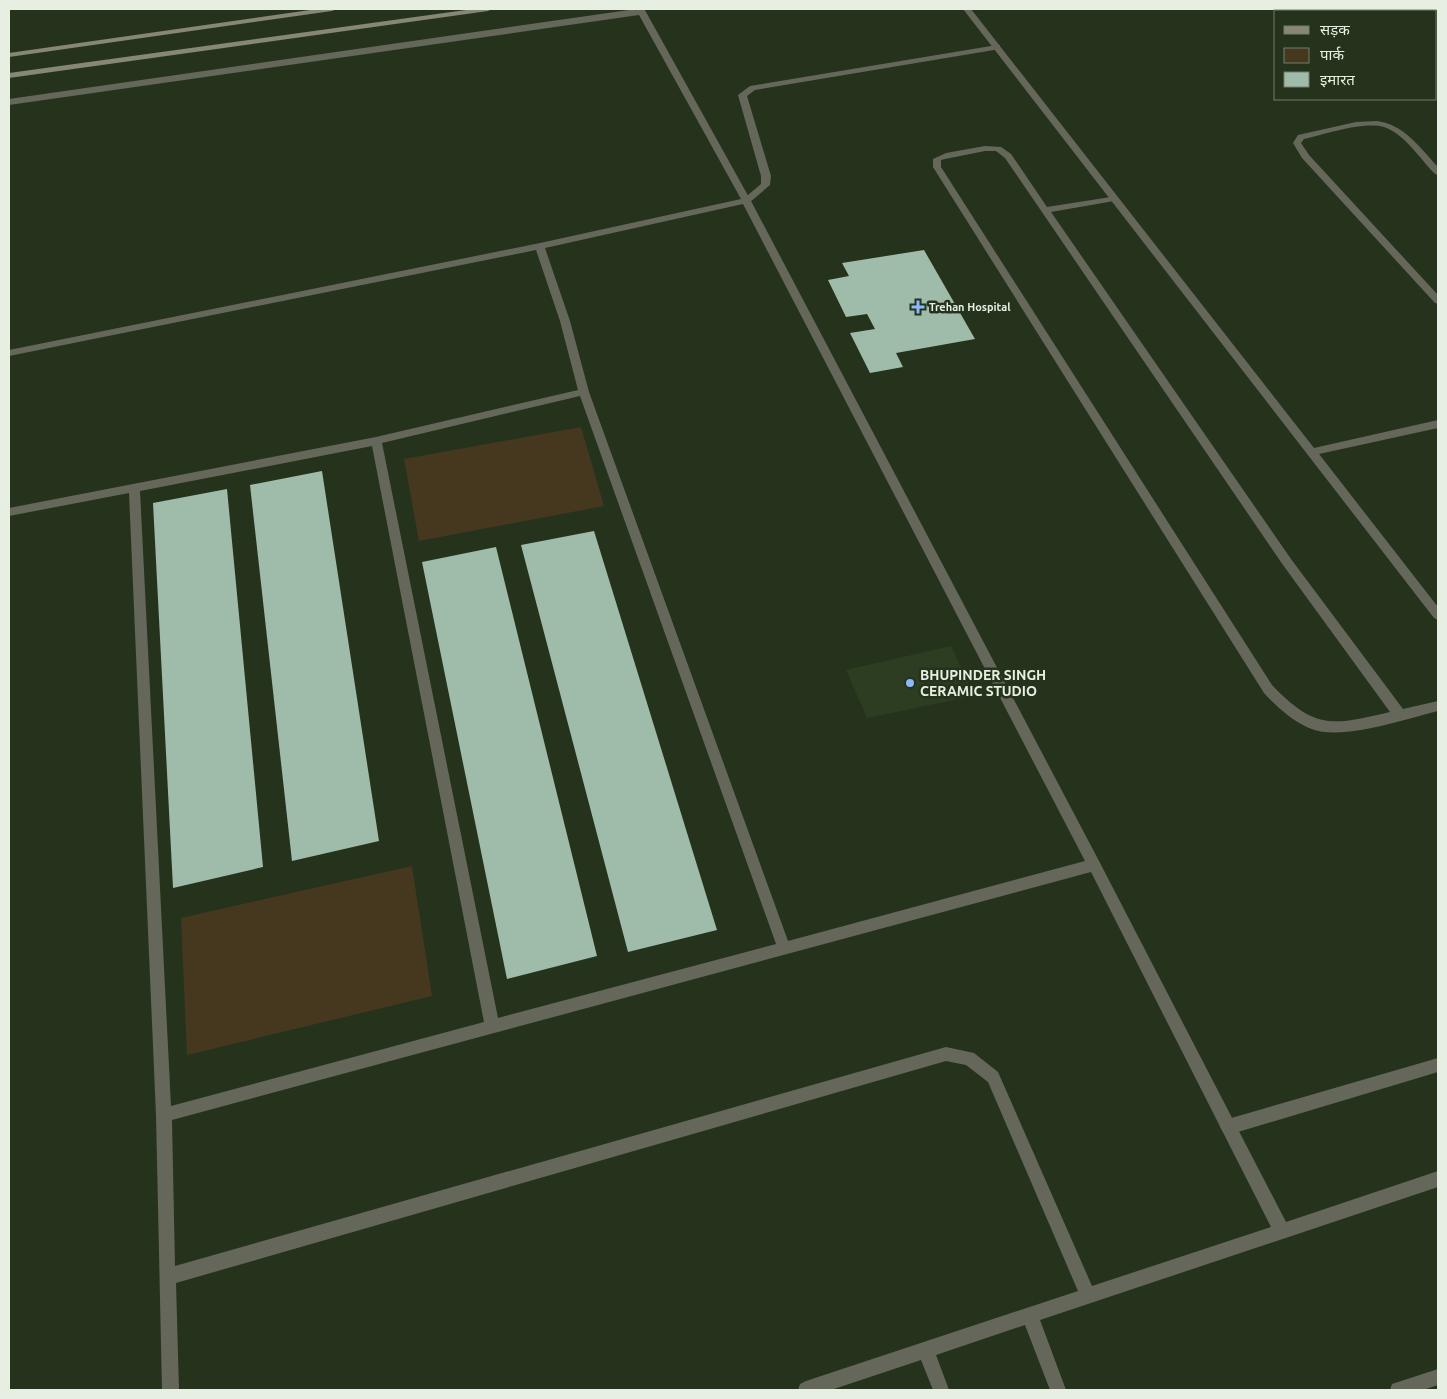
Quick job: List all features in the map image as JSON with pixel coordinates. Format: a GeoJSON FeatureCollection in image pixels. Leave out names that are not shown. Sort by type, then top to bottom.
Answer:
{"type":"FeatureCollection","features":[{"type":"Feature","properties":{"kind":"main road"},"geometry":{"type":"LineString","coordinates":[[9,54],[332,9]]}},
{"type":"Feature","properties":{"kind":"main road"},"geometry":{"type":"LineString","coordinates":[[9,76],[488,9]]}},
{"type":"Feature","properties":{"kind":"street"},"geometry":{"type":"LineString","coordinates":[[967,9],[1438,615]]}},
{"type":"Feature","properties":{"kind":"street"},"geometry":{"type":"LineString","coordinates":[[9,102],[641,10],[746,201],[1094,865],[1282,1231]]}},
{"type":"Feature","properties":{"kind":"street"},"geometry":{"type":"LineString","coordinates":[[9,352],[540,246],[746,201],[764,185],[766,176],[742,96],[753,88],[997,47]]}},
{"type":"Feature","properties":{"kind":"street"},"geometry":{"type":"LineString","coordinates":[[1438,172],[1404,137],[1387,126],[1375,123],[1301,137],[1297,143],[1305,156],[1438,301]]}},
{"type":"Feature","properties":{"kind":"street"},"geometry":{"type":"LineString","coordinates":[[1399,714],[1287,562],[1008,156],[999,149],[945,155],[937,159],[937,166],[1268,689],[1286,708],[1313,724],[1344,728],[1438,706]]}},
{"type":"Feature","properties":{"kind":"street"},"geometry":{"type":"LineString","coordinates":[[1044,210],[1114,198]]}},
{"type":"Feature","properties":{"kind":"street"},"geometry":{"type":"LineString","coordinates":[[540,246],[565,321],[584,392],[784,948]]}},
{"type":"Feature","properties":{"kind":"street"},"geometry":{"type":"LineString","coordinates":[[9,512],[376,441],[584,392]]}},
{"type":"Feature","properties":{"kind":"street"},"geometry":{"type":"LineString","coordinates":[[1312,452],[1438,424]]}},
{"type":"Feature","properties":{"kind":"street"},"geometry":{"type":"LineString","coordinates":[[376,441],[492,1027]]}},
{"type":"Feature","properties":{"kind":"street"},"geometry":{"type":"LineString","coordinates":[[134,487],[164,1115],[170,1390]]}},
{"type":"Feature","properties":{"kind":"street"},"geometry":{"type":"LineString","coordinates":[[164,1115],[1094,865]]}},
{"type":"Feature","properties":{"kind":"street"},"geometry":{"type":"LineString","coordinates":[[167,1277],[946,1054],[969,1058],[993,1077],[1088,1296]]}},
{"type":"Feature","properties":{"kind":"street"},"geometry":{"type":"LineString","coordinates":[[1228,1127],[1438,1065]]}},
{"type":"Feature","properties":{"kind":"street"},"geometry":{"type":"LineString","coordinates":[[806,1390],[1438,1179]]}},
{"type":"Feature","properties":{"kind":"street"},"geometry":{"type":"LineString","coordinates":[[1030,1316],[1058,1390]]}},
{"type":"Feature","properties":{"kind":"street"},"geometry":{"type":"LineString","coordinates":[[926,1350],[941,1390]]}},
{"type":"Feature","properties":{"kind":"street"},"geometry":{"type":"LineString","coordinates":[[1398,1390],[1438,1377]]}},
{"type":"Feature","properties":{"kind":"shaded area","name":"BHUPINDER SINGH CERAMIC STUDIO"},"geometry":{"type":"Polygon","coordinates":[[[951,646],[974,696],[867,718],[846,670],[951,646]]]}},
{"type":"Feature","properties":{"kind":"green space"},"geometry":{"type":"Polygon","coordinates":[[[581,427],[604,506],[419,541],[404,459],[581,427]]]}},
{"type":"Feature","properties":{"kind":"green space"},"geometry":{"type":"Polygon","coordinates":[[[412,866],[432,996],[187,1055],[181,918],[412,866]]]}},
{"type":"Feature","properties":{"kind":"building"},"geometry":{"type":"Polygon","coordinates":[[[924,250],[975,339],[896,353],[903,367],[870,373],[850,333],[875,329],[867,314],[846,317],[828,280],[849,276],[842,263],[924,250]]]}},
{"type":"Feature","properties":{"kind":"building"},"geometry":{"type":"Polygon","coordinates":[[[322,471],[379,841],[292,861],[250,485],[322,471]]]}},
{"type":"Feature","properties":{"kind":"building"},"geometry":{"type":"Polygon","coordinates":[[[227,489],[263,867],[173,888],[153,503],[227,489]]]}},
{"type":"Feature","properties":{"kind":"building"},"geometry":{"type":"Polygon","coordinates":[[[594,531],[717,930],[628,952],[521,545],[594,531]]]}},
{"type":"Feature","properties":{"kind":"building"},"geometry":{"type":"Polygon","coordinates":[[[496,547],[597,956],[507,979],[422,562],[496,547]]]}},
{"type":"Feature","properties":{"kind":"place","name":"Trehan Hospital"},"geometry":{"type":"Point","coordinates":[918,307]}},
{"type":"Feature","properties":{"kind":"place","name":"BHUPINDER SINGH CERAMIC STUDIO"},"geometry":{"type":"Point","coordinates":[910,683]}}]}
